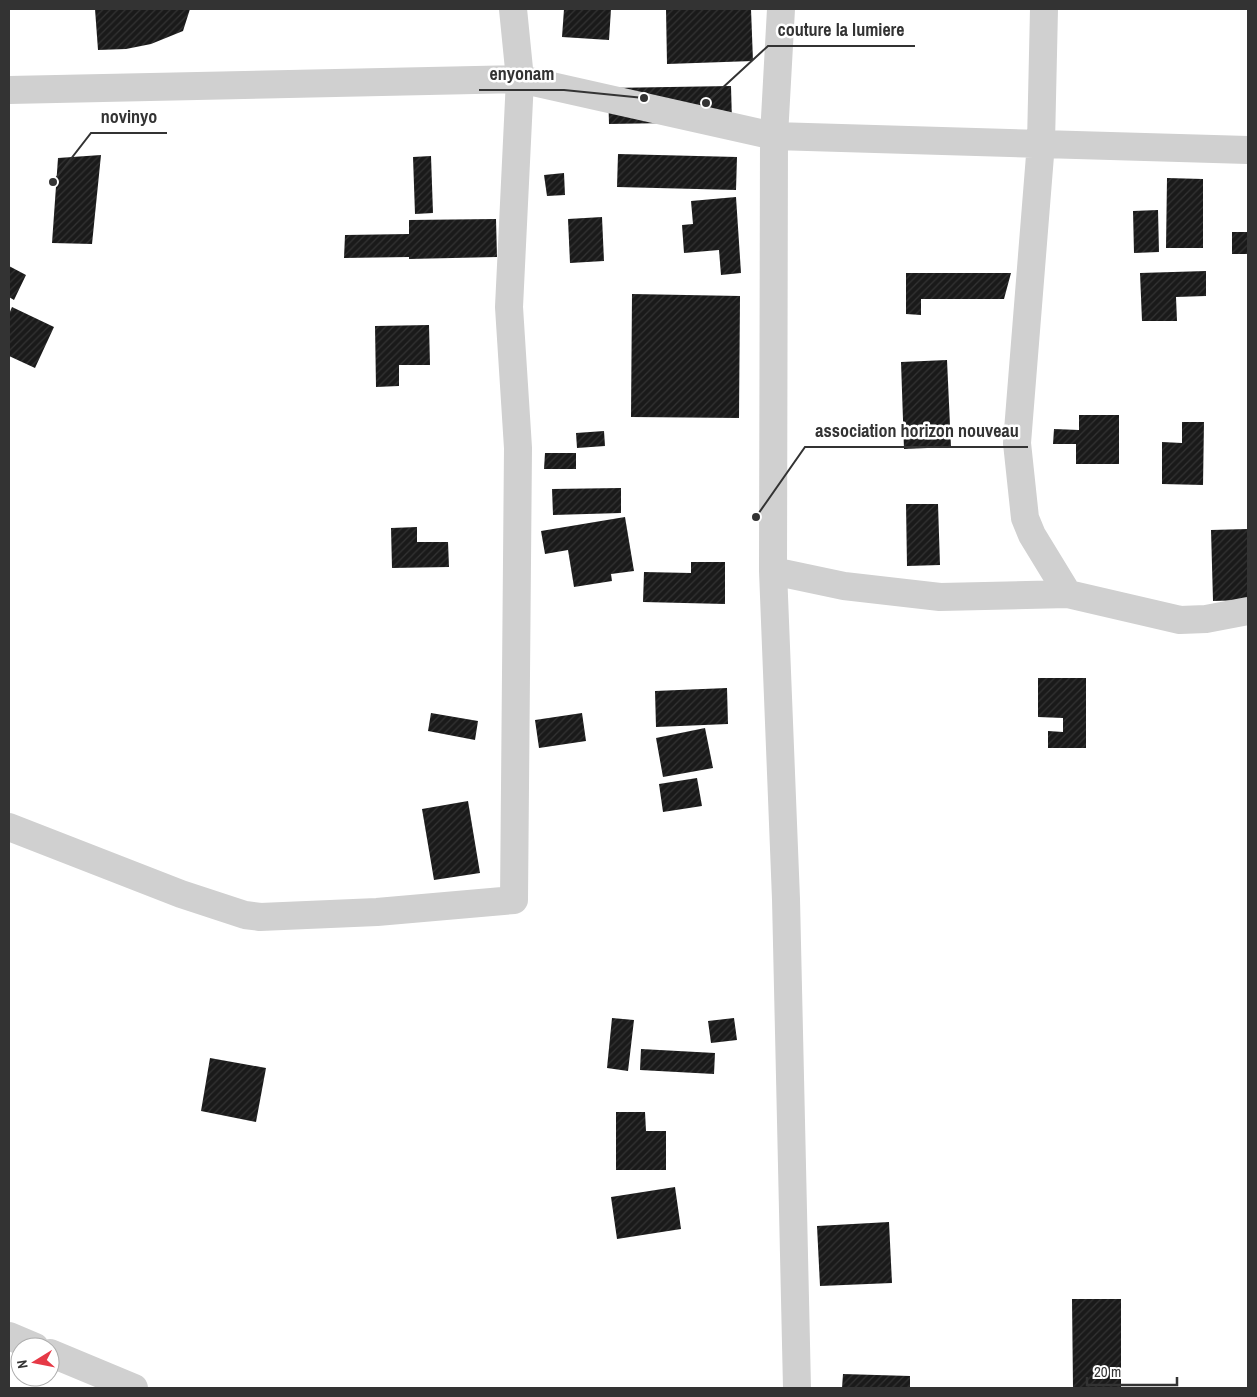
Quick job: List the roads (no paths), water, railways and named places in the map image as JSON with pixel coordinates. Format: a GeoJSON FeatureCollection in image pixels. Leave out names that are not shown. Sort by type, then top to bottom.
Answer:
{"type":"FeatureCollection","features":[{"type":"Feature","properties":{"kind":"street"},"geometry":{"type":"LineString","coordinates":[[9,827],[182,894],[246,915],[260,917],[377,912],[514,900],[518,448],[509,307],[520,79],[513,9]]}},
{"type":"Feature","properties":{"kind":"street"},"geometry":{"type":"LineString","coordinates":[[781,9],[774,136],[773,571],[786,899],[797,1388]]}},
{"type":"Feature","properties":{"kind":"street"},"geometry":{"type":"LineString","coordinates":[[1044,9],[1041,143],[1017,443],[1025,518],[1032,535],[1068,594]]}},
{"type":"Feature","properties":{"kind":"street"},"geometry":{"type":"LineString","coordinates":[[10,92],[520,79],[774,136],[1248,150]]}},
{"type":"Feature","properties":{"kind":"street"},"geometry":{"type":"LineString","coordinates":[[773,571],[844,586],[940,597],[1068,594],[1180,620],[1247,616]]}},
{"type":"Feature","properties":{"kind":"street"},"geometry":{"type":"LineString","coordinates":[[60,1357],[134,1388]]}},
{"type":"Feature","properties":{"kind":"place","name":"enyonam"},"geometry":{"type":"Point","coordinates":[644,98]}},
{"type":"Feature","properties":{"kind":"place","name":"couture la lumiere"},"geometry":{"type":"Point","coordinates":[706,103]}},
{"type":"Feature","properties":{"kind":"place","name":"novinyo"},"geometry":{"type":"Point","coordinates":[53,182]}},
{"type":"Feature","properties":{"kind":"place","name":"association horizon nouveau"},"geometry":{"type":"Point","coordinates":[756,517]}}]}
